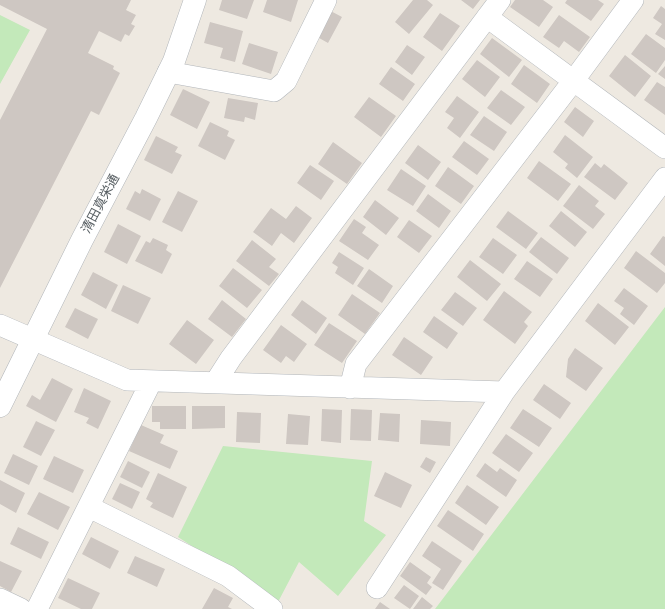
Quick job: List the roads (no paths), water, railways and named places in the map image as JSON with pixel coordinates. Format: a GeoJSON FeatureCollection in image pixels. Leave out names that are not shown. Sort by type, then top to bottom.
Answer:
{"type":"FeatureCollection","features":[{"type":"Feature","properties":{"kind":"street","name":"清田真栄通"},"geometry":{"type":"LineString","coordinates":[[0,406],[34,340],[82,240],[174,61],[195,0]]}},
{"type":"Feature","properties":{"kind":"street"},"geometry":{"type":"LineString","coordinates":[[168,72],[274,91],[286,81],[326,0]]}},
{"type":"Feature","properties":{"kind":"street"},"geometry":{"type":"LineString","coordinates":[[215,383],[231,358],[500,0]]}},
{"type":"Feature","properties":{"kind":"street"},"geometry":{"type":"LineString","coordinates":[[350,388],[356,364],[574,80],[633,0]]}},
{"type":"Feature","properties":{"kind":"street"},"geometry":{"type":"LineString","coordinates":[[487,17],[665,148]]}},
{"type":"Feature","properties":{"kind":"street"},"geometry":{"type":"LineString","coordinates":[[377,588],[504,392],[665,178]]}},
{"type":"Feature","properties":{"kind":"street"},"geometry":{"type":"LineString","coordinates":[[0,325],[127,380],[151,382],[504,392]]}},
{"type":"Feature","properties":{"kind":"street"},"geometry":{"type":"LineString","coordinates":[[37,609],[151,382]]}},
{"type":"Feature","properties":{"kind":"street"},"geometry":{"type":"LineString","coordinates":[[89,507],[228,576],[272,609]]}},
{"type":"Feature","properties":{"kind":"street"},"geometry":{"type":"LineString","coordinates":[[0,599],[21,609]]}}]}
